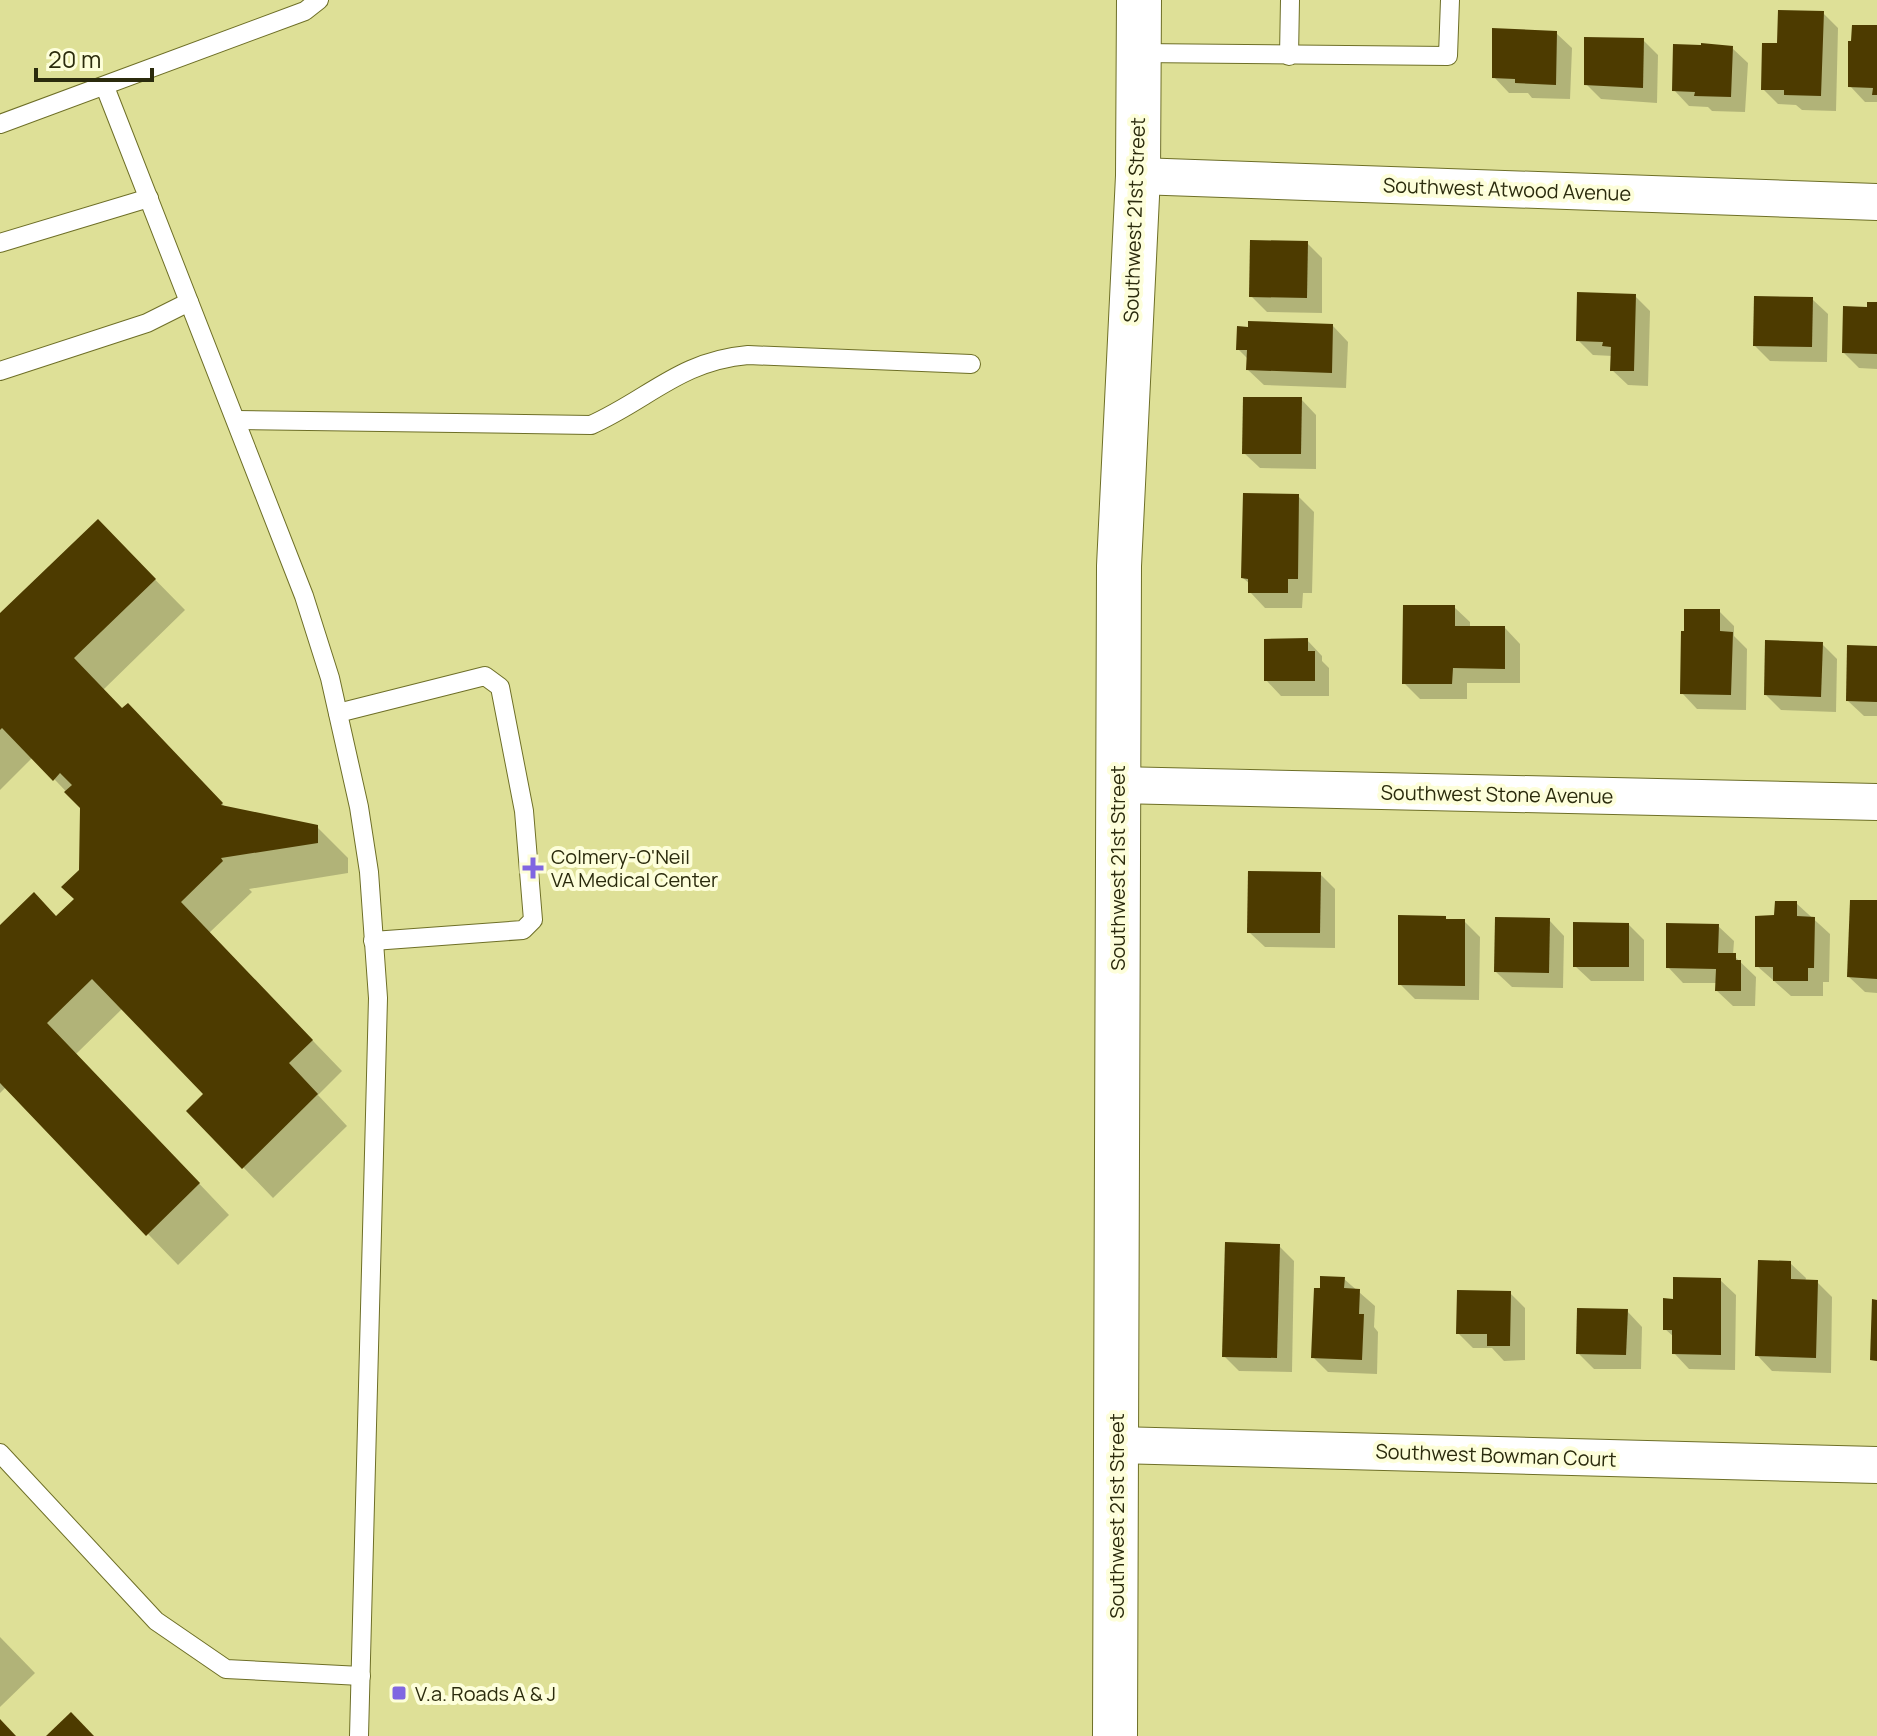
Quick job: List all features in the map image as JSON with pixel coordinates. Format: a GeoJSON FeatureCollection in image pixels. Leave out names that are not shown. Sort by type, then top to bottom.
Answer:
{"type":"FeatureCollection","features":[{"type":"Feature","properties":{"kind":"main road","name":"Southwest 21st Street"},"geometry":{"type":"LineString","coordinates":[[1115,1736],[1119,566],[1138,176],[1139,0]]}},
{"type":"Feature","properties":{"kind":"street","name":"Southwest Atwood Avenue"},"geometry":{"type":"LineString","coordinates":[[1138,176],[1877,202]]}},
{"type":"Feature","properties":{"kind":"street","name":"Southwest Stone Avenue"},"geometry":{"type":"LineString","coordinates":[[1117,785],[1877,802]]}},
{"type":"Feature","properties":{"kind":"street","name":"Southwest Bowman Court"},"geometry":{"type":"LineString","coordinates":[[1116,1445],[1877,1465]]}},
{"type":"Feature","properties":{"kind":"lane"},"geometry":{"type":"LineString","coordinates":[[0,124],[305,11],[319,0]]}},
{"type":"Feature","properties":{"kind":"lane"},"geometry":{"type":"LineString","coordinates":[[1289,56],[1290,0]]}},
{"type":"Feature","properties":{"kind":"lane"},"geometry":{"type":"LineString","coordinates":[[1138,53],[1448,56],[1450,0]]}},
{"type":"Feature","properties":{"kind":"lane"},"geometry":{"type":"LineString","coordinates":[[105,87],[304,596],[338,713],[359,807],[369,872],[378,998],[359,1736]]}},
{"type":"Feature","properties":{"kind":"lane"},"geometry":{"type":"LineString","coordinates":[[0,243],[149,198]]}},
{"type":"Feature","properties":{"kind":"lane"},"geometry":{"type":"LineString","coordinates":[[0,371],[147,323],[189,302]]}},
{"type":"Feature","properties":{"kind":"lane"},"geometry":{"type":"LineString","coordinates":[[236,420],[591,425],[617,413],[663,382],[722,357],[748,355],[971,364]]}},
{"type":"Feature","properties":{"kind":"lane"},"geometry":{"type":"LineString","coordinates":[[338,713],[485,676],[500,687],[524,811],[533,920],[523,930],[373,941]]}},
{"type":"Feature","properties":{"kind":"lane"},"geometry":{"type":"LineString","coordinates":[[0,1453],[156,1621],[226,1669],[361,1676]]}},
{"type":"Feature","properties":{"kind":"building"},"geometry":{"type":"Polygon","coordinates":[[[1778,10],[1824,11],[1821,96],[1784,95],[1784,90],[1761,90],[1762,43],[1777,43],[1778,10]]]}},
{"type":"Feature","properties":{"kind":"building"},"geometry":{"type":"Polygon","coordinates":[[[1852,25],[1877,25],[1877,95],[1872,95],[1873,88],[1848,87],[1848,41],[1851,41],[1852,25]]]}},
{"type":"Feature","properties":{"kind":"building"},"geometry":{"type":"Polygon","coordinates":[[[1492,28],[1557,31],[1556,85],[1515,83],[1515,79],[1492,78],[1492,28]]]}},
{"type":"Feature","properties":{"kind":"building"},"geometry":{"type":"Polygon","coordinates":[[[1584,37],[1644,38],[1643,88],[1584,85],[1584,37]]]}},
{"type":"Feature","properties":{"kind":"building"},"geometry":{"type":"Polygon","coordinates":[[[1673,44],[1733,46],[1731,97],[1694,96],[1695,92],[1672,91],[1673,44]]]}},
{"type":"Feature","properties":{"kind":"building"},"geometry":{"type":"Polygon","coordinates":[[[1250,240],[1308,241],[1307,298],[1249,297],[1250,240]]]}},
{"type":"Feature","properties":{"kind":"building"},"geometry":{"type":"Polygon","coordinates":[[[1577,292],[1636,294],[1634,371],[1610,371],[1611,347],[1602,346],[1603,342],[1576,341],[1577,292]]]}},
{"type":"Feature","properties":{"kind":"building"},"geometry":{"type":"Polygon","coordinates":[[[1754,296],[1813,297],[1812,347],[1753,346],[1754,296]]]}},
{"type":"Feature","properties":{"kind":"building"},"geometry":{"type":"Polygon","coordinates":[[[1867,302],[1877,302],[1877,354],[1842,353],[1843,306],[1867,307],[1867,302]]]}},
{"type":"Feature","properties":{"kind":"building"},"geometry":{"type":"Polygon","coordinates":[[[1248,321],[1333,324],[1332,373],[1246,370],[1247,350],[1236,350],[1237,326],[1248,327],[1248,321]]]}},
{"type":"Feature","properties":{"kind":"building"},"geometry":{"type":"Polygon","coordinates":[[[1243,397],[1302,397],[1301,454],[1242,454],[1243,397]]]}},
{"type":"Feature","properties":{"kind":"building"},"geometry":{"type":"Polygon","coordinates":[[[1243,493],[1299,494],[1298,579],[1288,579],[1288,593],[1248,593],[1248,579],[1241,578],[1243,493]]]}},
{"type":"Feature","properties":{"kind":"building"},"geometry":{"type":"Polygon","coordinates":[[[98,519],[156,579],[74,658],[122,708],[128,703],[223,803],[221,805],[318,825],[318,843],[221,858],[223,861],[181,902],[313,1040],[289,1063],[318,1094],[242,1169],[186,1111],[203,1094],[92,979],[47,1023],[200,1183],[146,1236],[0,1083],[0,925],[34,892],[56,916],[74,899],[61,887],[79,870],[80,808],[64,792],[72,785],[60,773],[53,781],[2,728],[0,730],[0,613],[98,519]]]}},
{"type":"Feature","properties":{"kind":"building"},"geometry":{"type":"Polygon","coordinates":[[[1403,605],[1455,605],[1455,626],[1505,626],[1505,669],[1453,668],[1452,684],[1402,684],[1403,605]]]}},
{"type":"Feature","properties":{"kind":"building"},"geometry":{"type":"Polygon","coordinates":[[[1684,609],[1720,609],[1720,631],[1733,632],[1731,695],[1680,694],[1684,609]]]}},
{"type":"Feature","properties":{"kind":"building"},"geometry":{"type":"Polygon","coordinates":[[[1308,638],[1308,651],[1315,651],[1315,681],[1264,681],[1264,639],[1308,638]]]}},
{"type":"Feature","properties":{"kind":"building"},"geometry":{"type":"Polygon","coordinates":[[[1765,640],[1823,642],[1821,697],[1764,695],[1765,640]]]}},
{"type":"Feature","properties":{"kind":"building"},"geometry":{"type":"Polygon","coordinates":[[[1847,645],[1877,646],[1877,702],[1846,701],[1847,645]]]}},
{"type":"Feature","properties":{"kind":"building"},"geometry":{"type":"Polygon","coordinates":[[[1248,871],[1321,872],[1320,933],[1247,933],[1248,871]]]}},
{"type":"Feature","properties":{"kind":"building"},"geometry":{"type":"Polygon","coordinates":[[[1850,900],[1877,900],[1877,979],[1847,977],[1850,900]]]}},
{"type":"Feature","properties":{"kind":"building"},"geometry":{"type":"Polygon","coordinates":[[[1775,901],[1797,901],[1797,916],[1815,917],[1814,968],[1808,968],[1808,981],[1773,981],[1773,967],[1755,967],[1755,916],[1774,915],[1775,901]]]}},
{"type":"Feature","properties":{"kind":"building"},"geometry":{"type":"Polygon","coordinates":[[[1398,915],[1465,919],[1465,986],[1398,985],[1398,915]]]}},
{"type":"Feature","properties":{"kind":"building"},"geometry":{"type":"Polygon","coordinates":[[[1495,917],[1550,918],[1549,973],[1494,972],[1495,917]]]}},
{"type":"Feature","properties":{"kind":"building"},"geometry":{"type":"Polygon","coordinates":[[[1573,922],[1629,923],[1629,967],[1573,967],[1573,922]]]}},
{"type":"Feature","properties":{"kind":"building"},"geometry":{"type":"Polygon","coordinates":[[[1666,923],[1719,924],[1718,953],[1736,953],[1736,960],[1741,960],[1741,991],[1715,991],[1716,969],[1666,968],[1666,923]]]}},
{"type":"Feature","properties":{"kind":"building"},"geometry":{"type":"Polygon","coordinates":[[[1225,1242],[1280,1244],[1277,1358],[1222,1357],[1225,1242]]]}},
{"type":"Feature","properties":{"kind":"building"},"geometry":{"type":"Polygon","coordinates":[[[1758,1260],[1791,1261],[1791,1279],[1818,1280],[1816,1358],[1755,1356],[1758,1260]]]}},
{"type":"Feature","properties":{"kind":"building"},"geometry":{"type":"Polygon","coordinates":[[[1320,1276],[1345,1277],[1344,1288],[1360,1289],[1359,1314],[1364,1314],[1362,1360],[1311,1358],[1314,1288],[1320,1288],[1320,1276]]]}},
{"type":"Feature","properties":{"kind":"building"},"geometry":{"type":"Polygon","coordinates":[[[1673,1277],[1721,1278],[1721,1355],[1672,1354],[1672,1330],[1663,1330],[1663,1298],[1673,1299],[1673,1277]]]}},
{"type":"Feature","properties":{"kind":"building"},"geometry":{"type":"Polygon","coordinates":[[[1457,1290],[1511,1291],[1510,1346],[1487,1346],[1487,1334],[1456,1334],[1457,1290]]]}},
{"type":"Feature","properties":{"kind":"building"},"geometry":{"type":"Polygon","coordinates":[[[1872,1299],[1877,1300],[1877,1361],[1870,1360],[1872,1299]]]}},
{"type":"Feature","properties":{"kind":"building"},"geometry":{"type":"Polygon","coordinates":[[[1577,1308],[1628,1309],[1626,1355],[1576,1354],[1577,1308]]]}},
{"type":"Feature","properties":{"kind":"building"},"geometry":{"type":"Polygon","coordinates":[[[71,1712],[94,1736],[46,1736],[71,1712]]]}},
{"type":"Feature","properties":{"kind":"building"},"geometry":{"type":"Polygon","coordinates":[[[0,1719],[16,1736],[0,1736],[0,1719]]]}},
{"type":"Feature","properties":{"kind":"place","name":"Colmery-O'Neil VA Medical Center"},"geometry":{"type":"Point","coordinates":[533,868]}},
{"type":"Feature","properties":{"kind":"place","name":"V.a. Roads A & J"},"geometry":{"type":"Point","coordinates":[399,1693]}}]}
